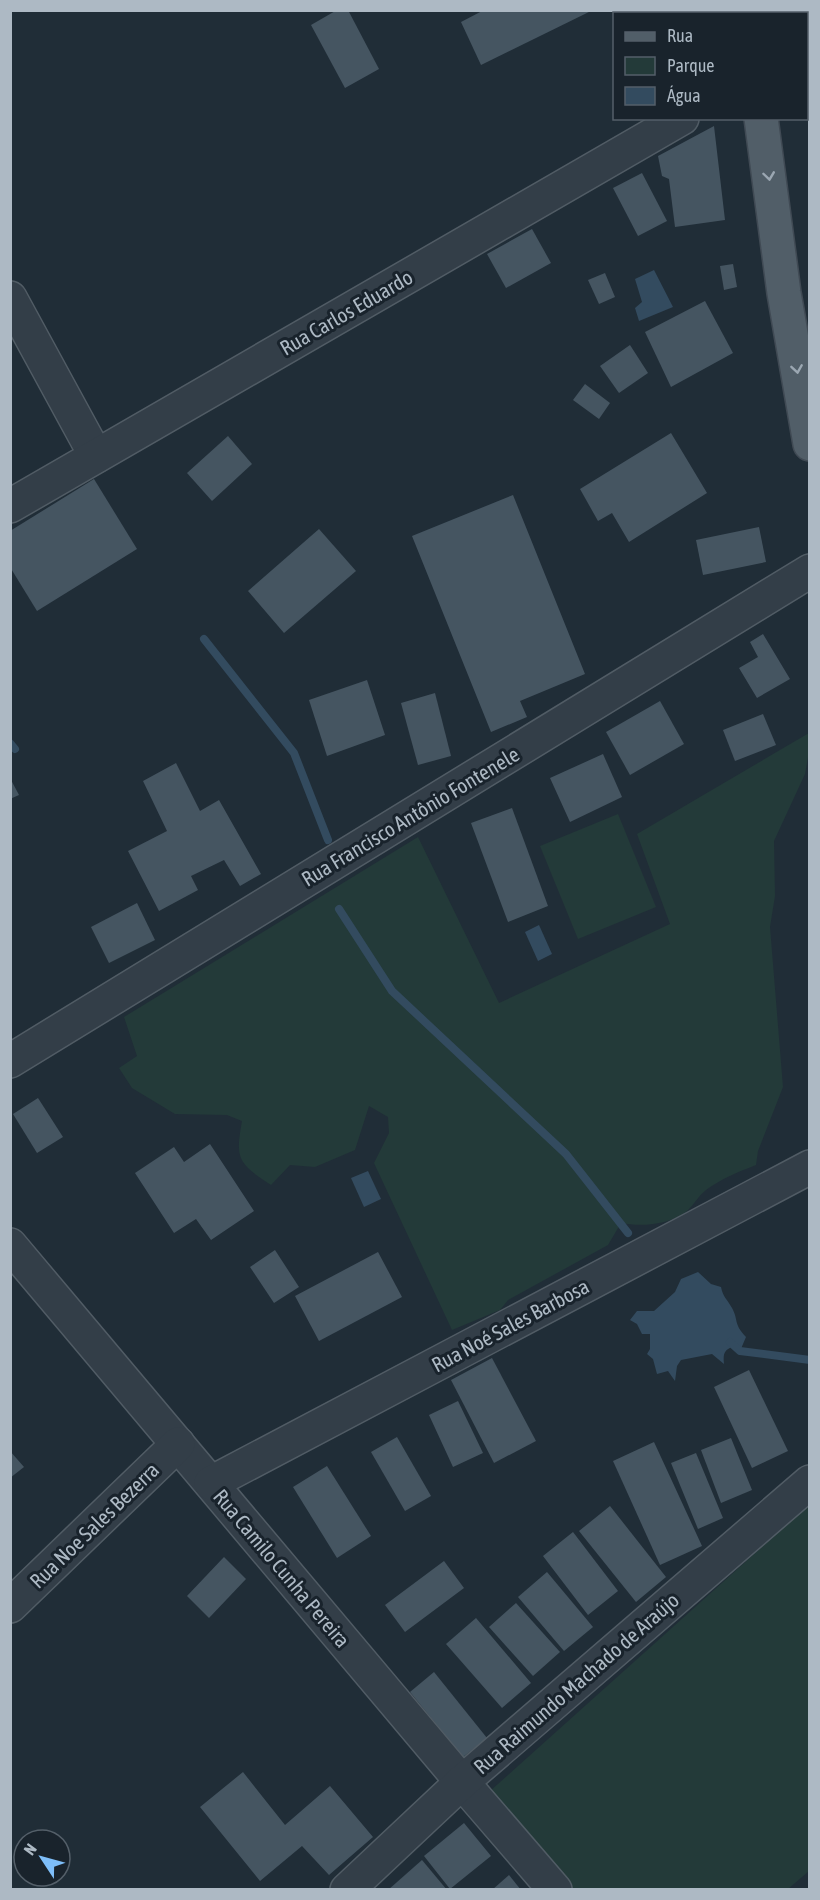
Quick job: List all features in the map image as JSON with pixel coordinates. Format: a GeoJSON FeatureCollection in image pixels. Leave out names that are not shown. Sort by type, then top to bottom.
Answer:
{"type":"FeatureCollection","features":[{"type":"Feature","properties":{"kind":"main road"},"geometry":{"type":"LineString","coordinates":[[808,58],[810,87]]}},
{"type":"Feature","properties":{"kind":"main road"},"geometry":{"type":"LineString","coordinates":[[761,120],[784,293],[810,444]]}},
{"type":"Feature","properties":{"kind":"street","name":"Rua Carlos Eduardo"},"geometry":{"type":"LineString","coordinates":[[10,506],[679,120]]}},
{"type":"Feature","properties":{"kind":"street"},"geometry":{"type":"LineString","coordinates":[[10,298],[96,456]]}},
{"type":"Feature","properties":{"kind":"street","name":"Rua Francisco Antônio Fontenele"},"geometry":{"type":"LineString","coordinates":[[10,1061],[810,571]]}},
{"type":"Feature","properties":{"kind":"street","name":"Rua Noé Sales Barbosa"},"geometry":{"type":"LineString","coordinates":[[211,1483],[810,1167]]}},
{"type":"Feature","properties":{"kind":"street","name":"Rua Camilo Cunha Pereira"},"geometry":{"type":"LineString","coordinates":[[10,1245],[555,1890]]}},
{"type":"Feature","properties":{"kind":"street","name":"Rua Noe Sales Bezerra"},"geometry":{"type":"LineString","coordinates":[[10,1606],[178,1444]]}},
{"type":"Feature","properties":{"kind":"street","name":"Rua Raimundo Machado de Araújo"},"geometry":{"type":"LineString","coordinates":[[347,1890],[462,1782],[810,1482]]}},
{"type":"Feature","properties":{"kind":"green space"},"geometry":{"type":"Polygon","coordinates":[[[809,733],[809,752],[805,774],[774,841],[775,896],[770,927],[783,1087],[758,1151],[756,1165],[730,1176],[703,1192],[680,1216],[646,1225],[621,1223],[608,1245],[508,1300],[500,1310],[452,1330],[374,1163],[389,1133],[388,1117],[369,1106],[355,1150],[315,1167],[290,1165],[271,1185],[245,1165],[241,1159],[239,1144],[242,1121],[227,1115],[175,1114],[132,1088],[119,1068],[137,1056],[124,1017],[418,837],[499,1003],[670,924],[637,834],[809,733]]]}},
{"type":"Feature","properties":{"kind":"green space"},"geometry":{"type":"Polygon","coordinates":[[[618,814],[656,907],[578,939],[540,846],[618,814]]]}},
{"type":"Feature","properties":{"kind":"green space"},"geometry":{"type":"Polygon","coordinates":[[[809,1505],[809,1871],[788,1889],[570,1889],[489,1792],[809,1505]]]}},
{"type":"Feature","properties":{"kind":"water"},"geometry":{"type":"Polygon","coordinates":[[[654,270],[673,307],[639,321],[635,308],[642,302],[635,279],[654,270]]]}},
{"type":"Feature","properties":{"kind":"water"},"geometry":{"type":"Polygon","coordinates":[[[539,925],[552,954],[538,961],[525,932],[539,925]]]}},
{"type":"Feature","properties":{"kind":"water"},"geometry":{"type":"Polygon","coordinates":[[[368,1171],[381,1199],[364,1207],[351,1178],[368,1171]]]}},
{"type":"Feature","properties":{"kind":"water"},"geometry":{"type":"Polygon","coordinates":[[[698,1272],[711,1284],[721,1287],[734,1312],[739,1328],[746,1337],[740,1351],[734,1346],[726,1351],[724,1364],[712,1354],[681,1360],[677,1366],[675,1381],[668,1371],[657,1374],[653,1359],[647,1354],[650,1349],[650,1334],[642,1334],[637,1324],[630,1320],[637,1311],[654,1311],[675,1292],[681,1279],[698,1272]]]}},
{"type":"Feature","properties":{"kind":"building"},"geometry":{"type":"Polygon","coordinates":[[[337,10],[348,10],[379,69],[345,88],[311,25],[337,10]]]}},
{"type":"Feature","properties":{"kind":"building"},"geometry":{"type":"Polygon","coordinates":[[[484,10],[593,10],[481,65],[461,22],[484,10]]]}},
{"type":"Feature","properties":{"kind":"building"},"geometry":{"type":"Polygon","coordinates":[[[714,126],[725,220],[675,227],[669,179],[662,176],[658,156],[714,126]]]}},
{"type":"Feature","properties":{"kind":"building"},"geometry":{"type":"Polygon","coordinates":[[[642,173],[667,221],[638,236],[613,188],[642,173]]]}},
{"type":"Feature","properties":{"kind":"building"},"geometry":{"type":"Polygon","coordinates":[[[532,229],[551,263],[506,288],[487,254],[532,229]]]}},
{"type":"Feature","properties":{"kind":"building"},"geometry":{"type":"Polygon","coordinates":[[[733,264],[737,287],[724,290],[720,266],[733,264]]]}},
{"type":"Feature","properties":{"kind":"building"},"geometry":{"type":"Polygon","coordinates":[[[605,273],[615,297],[599,304],[588,280],[605,273]]]}},
{"type":"Feature","properties":{"kind":"building"},"geometry":{"type":"Polygon","coordinates":[[[705,301],[733,353],[671,387],[645,332],[705,301]]]}},
{"type":"Feature","properties":{"kind":"building"},"geometry":{"type":"Polygon","coordinates":[[[630,345],[648,373],[619,393],[600,366],[630,345]]]}},
{"type":"Feature","properties":{"kind":"building"},"geometry":{"type":"Polygon","coordinates":[[[585,384],[610,403],[599,419],[573,400],[585,384]]]}},
{"type":"Feature","properties":{"kind":"building"},"geometry":{"type":"Polygon","coordinates":[[[671,433],[707,493],[629,542],[612,513],[598,521],[580,489],[671,433]]]}},
{"type":"Feature","properties":{"kind":"building"},"geometry":{"type":"Polygon","coordinates":[[[228,436],[252,464],[212,501],[187,473],[228,436]]]}},
{"type":"Feature","properties":{"kind":"building"},"geometry":{"type":"Polygon","coordinates":[[[94,479],[137,549],[37,611],[10,567],[10,531],[94,479]]]}},
{"type":"Feature","properties":{"kind":"building"},"geometry":{"type":"Polygon","coordinates":[[[513,495],[585,674],[520,701],[527,717],[491,732],[412,536],[513,495]]]}},
{"type":"Feature","properties":{"kind":"building"},"geometry":{"type":"Polygon","coordinates":[[[759,527],[766,562],[703,575],[696,540],[759,527]]]}},
{"type":"Feature","properties":{"kind":"building"},"geometry":{"type":"Polygon","coordinates":[[[319,529],[356,571],[284,633],[248,591],[319,529]]]}},
{"type":"Feature","properties":{"kind":"building"},"geometry":{"type":"Polygon","coordinates":[[[763,634],[790,679],[757,698],[739,668],[758,657],[750,642],[763,634]]]}},
{"type":"Feature","properties":{"kind":"building"},"geometry":{"type":"Polygon","coordinates":[[[367,680],[385,735],[327,756],[309,700],[367,680]]]}},
{"type":"Feature","properties":{"kind":"building"},"geometry":{"type":"Polygon","coordinates":[[[435,693],[451,756],[418,765],[401,703],[435,693]]]}},
{"type":"Feature","properties":{"kind":"building"},"geometry":{"type":"Polygon","coordinates":[[[660,701],[684,744],[630,775],[606,732],[660,701]]]}},
{"type":"Feature","properties":{"kind":"building"},"geometry":{"type":"Polygon","coordinates":[[[763,714],[776,745],[735,761],[723,730],[763,714]]]}},
{"type":"Feature","properties":{"kind":"building"},"geometry":{"type":"Polygon","coordinates":[[[603,754],[622,797],[570,822],[550,778],[603,754]]]}},
{"type":"Feature","properties":{"kind":"building"},"geometry":{"type":"Polygon","coordinates":[[[176,763],[200,811],[219,800],[261,874],[240,886],[224,860],[191,876],[198,890],[159,911],[128,851],[167,831],[143,781],[176,763]]]}},
{"type":"Feature","properties":{"kind":"building"},"geometry":{"type":"Polygon","coordinates":[[[10,778],[19,795],[10,799],[10,778]]]}},
{"type":"Feature","properties":{"kind":"building"},"geometry":{"type":"Polygon","coordinates":[[[512,808],[548,906],[508,922],[471,823],[512,808]]]}},
{"type":"Feature","properties":{"kind":"building"},"geometry":{"type":"Polygon","coordinates":[[[137,903],[155,940],[109,963],[91,927],[137,903]]]}},
{"type":"Feature","properties":{"kind":"building"},"geometry":{"type":"Polygon","coordinates":[[[38,1098],[63,1137],[37,1153],[13,1114],[38,1098]]]}},
{"type":"Feature","properties":{"kind":"building"},"geometry":{"type":"Polygon","coordinates":[[[210,1144],[254,1211],[211,1240],[196,1219],[174,1233],[135,1173],[174,1147],[184,1162],[210,1144]]]}},
{"type":"Feature","properties":{"kind":"building"},"geometry":{"type":"Polygon","coordinates":[[[275,1250],[299,1287],[274,1303],[250,1267],[275,1250]]]}},
{"type":"Feature","properties":{"kind":"building"},"geometry":{"type":"Polygon","coordinates":[[[378,1252],[402,1297],[319,1341],[295,1296],[378,1252]]]}},
{"type":"Feature","properties":{"kind":"building"},"geometry":{"type":"Polygon","coordinates":[[[492,1358],[536,1441],[494,1463],[451,1380],[492,1358]]]}},
{"type":"Feature","properties":{"kind":"building"},"geometry":{"type":"Polygon","coordinates":[[[749,1370],[788,1451],[752,1468],[714,1387],[749,1370]]]}},
{"type":"Feature","properties":{"kind":"building"},"geometry":{"type":"Polygon","coordinates":[[[458,1401],[483,1453],[453,1467],[429,1415],[458,1401]]]}},
{"type":"Feature","properties":{"kind":"building"},"geometry":{"type":"Polygon","coordinates":[[[397,1437],[431,1496],[405,1511],[371,1452],[397,1437]]]}},
{"type":"Feature","properties":{"kind":"building"},"geometry":{"type":"Polygon","coordinates":[[[731,1438],[752,1490],[721,1503],[701,1450],[731,1438]]]}},
{"type":"Feature","properties":{"kind":"building"},"geometry":{"type":"Polygon","coordinates":[[[654,1442],[702,1546],[660,1565],[613,1461],[654,1442]]]}},
{"type":"Feature","properties":{"kind":"building"},"geometry":{"type":"Polygon","coordinates":[[[10,1451],[24,1467],[10,1478],[10,1451]]]}},
{"type":"Feature","properties":{"kind":"building"},"geometry":{"type":"Polygon","coordinates":[[[696,1453],[723,1518],[698,1529],[671,1463],[696,1453]]]}},
{"type":"Feature","properties":{"kind":"building"},"geometry":{"type":"Polygon","coordinates":[[[327,1466],[371,1536],[337,1558],[293,1487],[327,1466]]]}},
{"type":"Feature","properties":{"kind":"building"},"geometry":{"type":"Polygon","coordinates":[[[610,1506],[666,1577],[636,1602],[579,1531],[610,1506]]]}},
{"type":"Feature","properties":{"kind":"building"},"geometry":{"type":"Polygon","coordinates":[[[573,1532],[618,1591],[588,1615],[543,1556],[573,1532]]]}},
{"type":"Feature","properties":{"kind":"building"},"geometry":{"type":"Polygon","coordinates":[[[224,1557],[246,1579],[209,1618],[187,1596],[224,1557]]]}},
{"type":"Feature","properties":{"kind":"building"},"geometry":{"type":"Polygon","coordinates":[[[444,1561],[464,1588],[405,1632],[385,1605],[444,1561]]]}},
{"type":"Feature","properties":{"kind":"building"},"geometry":{"type":"Polygon","coordinates":[[[547,1572],[593,1627],[564,1651],[518,1597],[547,1572]]]}},
{"type":"Feature","properties":{"kind":"building"},"geometry":{"type":"Polygon","coordinates":[[[516,1603],[560,1652],[533,1676],[489,1627],[516,1603]]]}},
{"type":"Feature","properties":{"kind":"building"},"geometry":{"type":"Polygon","coordinates":[[[476,1618],[531,1683],[502,1708],[446,1644],[476,1618]]]}},
{"type":"Feature","properties":{"kind":"building"},"geometry":{"type":"Polygon","coordinates":[[[434,1672],[487,1738],[463,1757],[410,1692],[434,1672]]]}},
{"type":"Feature","properties":{"kind":"building"},"geometry":{"type":"Polygon","coordinates":[[[243,1772],[285,1825],[330,1786],[373,1837],[329,1875],[302,1846],[260,1881],[200,1807],[243,1772]]]}},
{"type":"Feature","properties":{"kind":"building"},"geometry":{"type":"Polygon","coordinates":[[[464,1823],[491,1856],[450,1889],[424,1856],[464,1823]]]}},
{"type":"Feature","properties":{"kind":"building"},"geometry":{"type":"Polygon","coordinates":[[[422,1860],[447,1890],[388,1890],[422,1860]]]}},
{"type":"Feature","properties":{"kind":"building"},"geometry":{"type":"Polygon","coordinates":[[[509,1875],[521,1890],[492,1890],[509,1875]]]}},
{"type":"Feature","properties":{"kind":"waterway"},"geometry":{"type":"LineString","coordinates":[[204,639],[294,753],[328,840]]}},
{"type":"Feature","properties":{"kind":"waterway"},"geometry":{"type":"LineString","coordinates":[[10,743],[15,749]]}},
{"type":"Feature","properties":{"kind":"waterway"},"geometry":{"type":"LineString","coordinates":[[339,909],[392,991],[566,1154],[628,1233]]}},
{"type":"Feature","properties":{"kind":"waterway"},"geometry":{"type":"LineString","coordinates":[[730,1342],[740,1351],[810,1360]]}}]}
